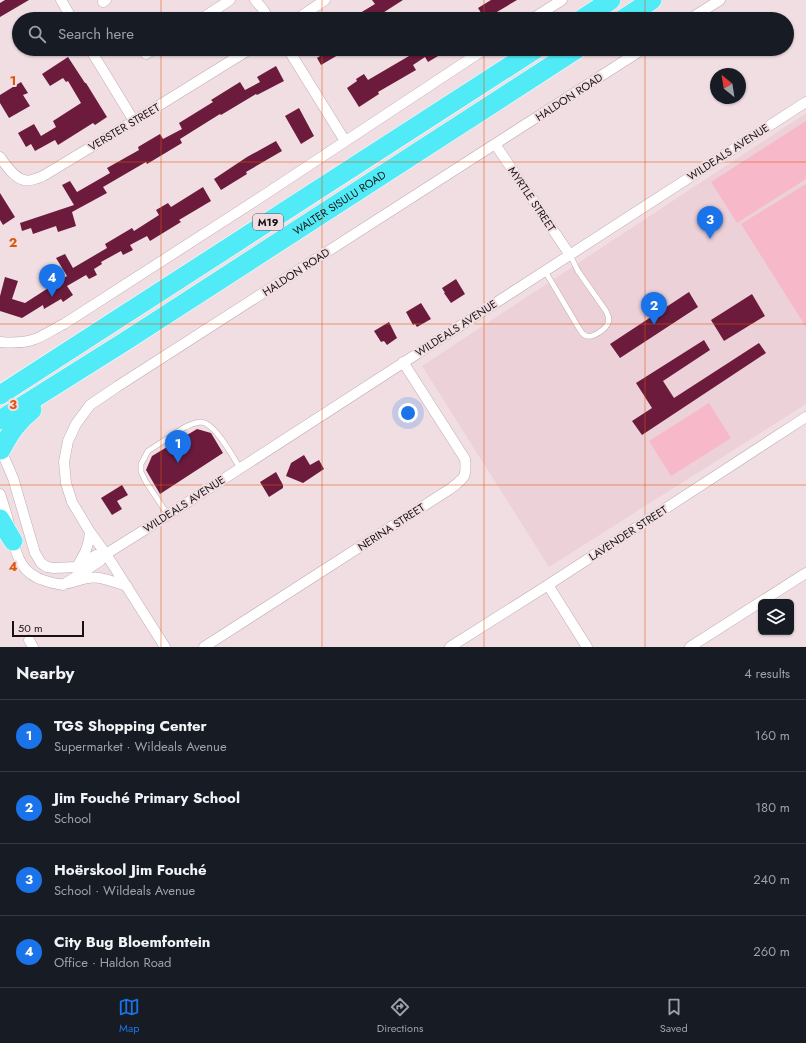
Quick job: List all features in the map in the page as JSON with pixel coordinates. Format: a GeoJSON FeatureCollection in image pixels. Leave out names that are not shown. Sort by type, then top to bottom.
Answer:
{"type":"FeatureCollection","features":[{"type":"Feature","properties":{"kind":"highway"},"geometry":{"type":"LineString","coordinates":[[593,12],[611,0]]}},
{"type":"Feature","properties":{"kind":"highway"},"geometry":{"type":"LineString","coordinates":[[634,12],[652,0]]}},
{"type":"Feature","properties":{"kind":"highway","name":"WALTER SISULU ROAD"},"geometry":{"type":"LineString","coordinates":[[3,391],[525,56]]}},
{"type":"Feature","properties":{"kind":"highway","name":"WALTER SISULU ROAD"},"geometry":{"type":"LineString","coordinates":[[0,420],[124,342],[565,56]]}},
{"type":"Feature","properties":{"kind":"highway"},"geometry":{"type":"LineString","coordinates":[[1,449],[9,434],[30,412],[124,342]]}},
{"type":"Feature","properties":{"kind":"highway"},"geometry":{"type":"LineString","coordinates":[[0,518],[12,540]]}},
{"type":"Feature","properties":{"kind":"street"},"geometry":{"type":"LineString","coordinates":[[61,0],[68,12]]}},
{"type":"Feature","properties":{"kind":"street"},"geometry":{"type":"LineString","coordinates":[[212,12],[230,0]]}},
{"type":"Feature","properties":{"kind":"street"},"geometry":{"type":"LineString","coordinates":[[254,0],[265,12]]}},
{"type":"Feature","properties":{"kind":"street"},"geometry":{"type":"LineString","coordinates":[[307,12],[325,0]]}},
{"type":"Feature","properties":{"kind":"street"},"geometry":{"type":"LineString","coordinates":[[543,12],[562,0]]}},
{"type":"Feature","properties":{"kind":"street"},"geometry":{"type":"LineString","coordinates":[[701,12],[720,0]]}},
{"type":"Feature","properties":{"kind":"street"},"geometry":{"type":"LineString","coordinates":[[94,56],[134,121]]}},
{"type":"Feature","properties":{"kind":"street","name":"VERSTER STREET"},"geometry":{"type":"LineString","coordinates":[[0,157],[16,176],[24,181],[43,176],[239,56]]}},
{"type":"Feature","properties":{"kind":"street"},"geometry":{"type":"LineString","coordinates":[[292,56],[345,141]]}},
{"type":"Feature","properties":{"kind":"street"},"geometry":{"type":"LineString","coordinates":[[0,342],[9,343],[35,339],[64,324],[258,199],[474,56]]}},
{"type":"Feature","properties":{"kind":"street","name":"HALDON ROAD"},"geometry":{"type":"LineString","coordinates":[[165,647],[106,554],[90,532],[72,502],[66,483],[64,462],[68,441],[76,424],[90,405],[632,56]]}},
{"type":"Feature","properties":{"kind":"street","name":"WILDEALS AVENUE"},"geometry":{"type":"LineString","coordinates":[[106,554],[806,102]]}},
{"type":"Feature","properties":{"kind":"street","name":"MYRTLE STREET"},"geometry":{"type":"LineString","coordinates":[[495,144],[570,255]]}},
{"type":"Feature","properties":{"kind":"street","name":"NERINA STREET"},"geometry":{"type":"LineString","coordinates":[[204,647],[450,489],[463,478],[466,471],[465,459],[403,362]]}},
{"type":"Feature","properties":{"kind":"street","name":"LAVENDER STREET"},"geometry":{"type":"LineString","coordinates":[[450,647],[806,417]]}},
{"type":"Feature","properties":{"kind":"street"},"geometry":{"type":"LineString","coordinates":[[1,449],[18,492],[35,553],[40,563],[47,567],[54,568],[77,567],[96,555],[106,554]]}},
{"type":"Feature","properties":{"kind":"street"},"geometry":{"type":"LineString","coordinates":[[0,494],[16,554],[30,574],[51,583],[63,584],[88,577],[106,579],[126,586]]}},
{"type":"Feature","properties":{"kind":"street"},"geometry":{"type":"LineString","coordinates":[[77,567],[87,550],[90,540],[90,532]]}},
{"type":"Feature","properties":{"kind":"street"},"geometry":{"type":"LineString","coordinates":[[63,584],[100,561],[106,554]]}},
{"type":"Feature","properties":{"kind":"street"},"geometry":{"type":"LineString","coordinates":[[690,647],[806,573]]}},
{"type":"Feature","properties":{"kind":"street"},"geometry":{"type":"LineString","coordinates":[[548,585],[587,647]]}},
{"type":"Feature","properties":{"kind":"lane"},"geometry":{"type":"LineString","coordinates":[[544,271],[585,336],[592,336],[599,332],[606,327],[609,317],[578,271],[570,255]]}},
{"type":"Feature","properties":{"kind":"lane"},"geometry":{"type":"LineString","coordinates":[[168,515],[141,472],[142,464],[148,451],[185,427],[202,422],[208,425],[220,437],[240,468]]}},
{"type":"Feature","properties":{"kind":"shaded area"},"geometry":{"type":"Polygon","coordinates":[[[806,113],[806,404],[549,567],[422,366],[806,113]]]}},
{"type":"Feature","properties":{"kind":"shaded area"},"geometry":{"type":"Polygon","coordinates":[[[806,121],[806,179],[737,223],[711,182],[806,121]]]}},
{"type":"Feature","properties":{"kind":"shaded area"},"geometry":{"type":"Polygon","coordinates":[[[806,184],[806,327],[741,224],[806,184]]]}},
{"type":"Feature","properties":{"kind":"shaded area"},"geometry":{"type":"Polygon","coordinates":[[[709,403],[731,438],[671,476],[649,441],[709,403]]]}},
{"type":"Feature","properties":{"kind":"building"},"geometry":{"type":"Polygon","coordinates":[[[5,0],[29,0],[0,17],[0,3],[5,0]]]}},
{"type":"Feature","properties":{"kind":"building"},"geometry":{"type":"Polygon","coordinates":[[[372,0],[403,0],[384,12],[362,12],[375,4],[372,0]]]}},
{"type":"Feature","properties":{"kind":"building"},"geometry":{"type":"Polygon","coordinates":[[[491,0],[517,0],[497,12],[481,12],[478,8],[491,0]]]}},
{"type":"Feature","properties":{"kind":"building"},"geometry":{"type":"Polygon","coordinates":[[[320,56],[336,56],[321,65],[317,58],[320,56]]]}},
{"type":"Feature","properties":{"kind":"building"},"geometry":{"type":"Polygon","coordinates":[[[409,56],[438,56],[428,62],[425,57],[413,65],[416,70],[378,92],[379,94],[359,107],[347,88],[357,81],[356,79],[364,74],[368,80],[409,56]]]}},
{"type":"Feature","properties":{"kind":"building"},"geometry":{"type":"Polygon","coordinates":[[[68,57],[107,117],[95,125],[93,123],[58,145],[55,140],[35,151],[31,144],[26,147],[18,133],[34,124],[41,136],[56,127],[53,121],[81,103],[68,81],[66,82],[63,78],[50,86],[42,74],[68,57]]]}},
{"type":"Feature","properties":{"kind":"building"},"geometry":{"type":"Polygon","coordinates":[[[276,66],[284,81],[257,95],[256,94],[221,115],[220,114],[180,139],[182,143],[147,164],[146,162],[103,187],[107,193],[72,212],[76,226],[58,232],[56,226],[33,234],[31,228],[22,231],[20,223],[74,205],[62,185],[70,181],[77,192],[110,173],[107,168],[139,150],[138,147],[160,134],[163,139],[182,129],[179,123],[213,102],[211,100],[240,82],[245,90],[260,82],[257,77],[276,66]]]}},
{"type":"Feature","properties":{"kind":"building"},"geometry":{"type":"Polygon","coordinates":[[[21,82],[28,93],[23,95],[30,106],[9,118],[0,103],[0,95],[21,82]]]}},
{"type":"Feature","properties":{"kind":"building"},"geometry":{"type":"Polygon","coordinates":[[[299,108],[314,136],[301,144],[285,116],[299,108]]]}},
{"type":"Feature","properties":{"kind":"building"},"geometry":{"type":"Polygon","coordinates":[[[276,141],[282,151],[246,172],[247,174],[221,190],[214,179],[247,157],[276,141]]]}},
{"type":"Feature","properties":{"kind":"building"},"geometry":{"type":"Polygon","coordinates":[[[203,187],[211,201],[179,220],[181,222],[150,241],[147,236],[130,245],[133,250],[123,255],[121,251],[101,262],[102,264],[94,269],[97,275],[89,279],[86,275],[67,286],[73,295],[63,302],[61,299],[44,309],[43,305],[22,318],[0,311],[0,296],[5,277],[18,281],[12,299],[25,303],[67,276],[56,258],[65,254],[73,268],[107,248],[105,244],[132,228],[134,231],[159,215],[156,210],[168,203],[171,207],[203,187]]]}},
{"type":"Feature","properties":{"kind":"building"},"geometry":{"type":"Polygon","coordinates":[[[0,193],[15,217],[3,225],[0,220],[0,193]]]}},
{"type":"Feature","properties":{"kind":"building"},"geometry":{"type":"Polygon","coordinates":[[[456,279],[465,294],[451,303],[442,288],[456,279]]]}},
{"type":"Feature","properties":{"kind":"building"},"geometry":{"type":"Polygon","coordinates":[[[689,292],[698,307],[620,358],[610,344],[689,292]]]}},
{"type":"Feature","properties":{"kind":"building"},"geometry":{"type":"Polygon","coordinates":[[[752,294],[765,316],[724,341],[711,320],[752,294]]]}},
{"type":"Feature","properties":{"kind":"building"},"geometry":{"type":"Polygon","coordinates":[[[421,303],[431,319],[417,327],[415,324],[413,325],[406,312],[421,303]]]}},
{"type":"Feature","properties":{"kind":"building"},"geometry":{"type":"Polygon","coordinates":[[[389,322],[397,338],[387,345],[384,341],[381,342],[374,331],[389,322]]]}},
{"type":"Feature","properties":{"kind":"building"},"geometry":{"type":"Polygon","coordinates":[[[704,340],[710,350],[663,381],[674,398],[759,343],[766,353],[642,435],[632,421],[652,408],[636,383],[704,340]]]}},
{"type":"Feature","properties":{"kind":"building"},"geometry":{"type":"Polygon","coordinates":[[[197,429],[211,433],[223,453],[160,494],[146,470],[152,456],[197,429]]]}},
{"type":"Feature","properties":{"kind":"building"},"geometry":{"type":"Polygon","coordinates":[[[304,455],[310,465],[319,460],[324,469],[303,483],[286,476],[291,463],[304,455]]]}},
{"type":"Feature","properties":{"kind":"building"},"geometry":{"type":"Polygon","coordinates":[[[276,472],[283,485],[283,488],[269,497],[260,482],[276,472]]]}},
{"type":"Feature","properties":{"kind":"building"},"geometry":{"type":"Polygon","coordinates":[[[122,485],[128,495],[117,501],[122,509],[112,515],[101,498],[122,485]]]}},
{"type":"Feature","properties":{"kind":"place","name":"Hoërskool Jim Fouché"},"geometry":{"type":"Point","coordinates":[710,239]}},
{"type":"Feature","properties":{"kind":"place","name":"City Bug Bloemfontein"},"geometry":{"type":"Point","coordinates":[52,297]}},
{"type":"Feature","properties":{"kind":"place","name":"Jim Fouché Primary School"},"geometry":{"type":"Point","coordinates":[654,325]}},
{"type":"Feature","properties":{"kind":"place","name":"TGS Shopping Center"},"geometry":{"type":"Point","coordinates":[178,463]}}]}
